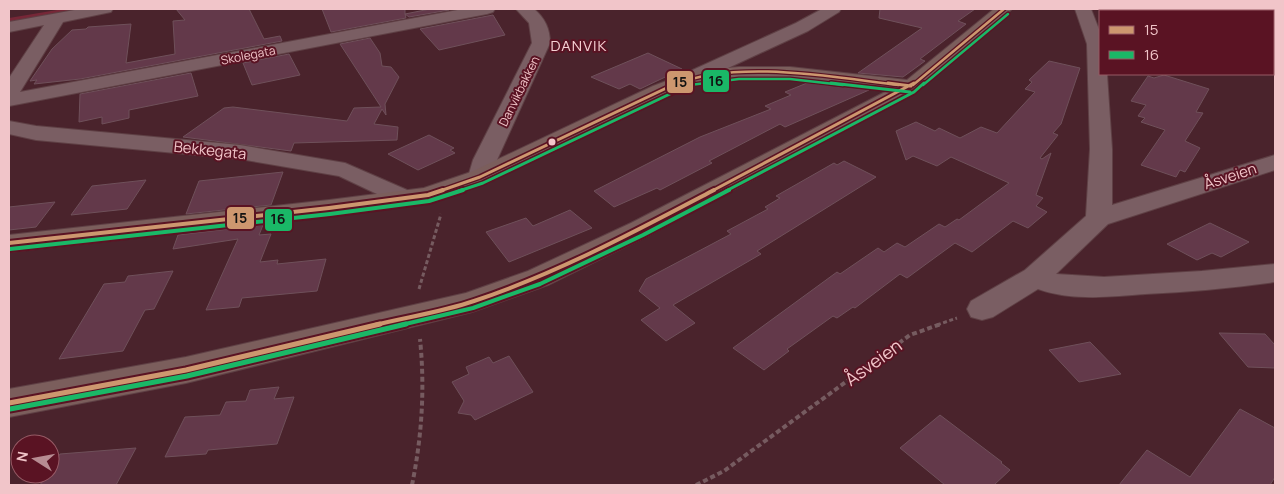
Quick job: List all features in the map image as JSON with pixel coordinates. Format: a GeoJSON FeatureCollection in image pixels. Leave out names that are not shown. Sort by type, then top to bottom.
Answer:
{"type":"FeatureCollection","features":[{"type":"Feature","properties":{"kind":"main road"},"geometry":{"type":"LineString","coordinates":[[9,403],[419,324],[538,278],[640,229],[912,86],[1004,9]]}},
{"type":"Feature","properties":{"kind":"main road"},"geometry":{"type":"LineString","coordinates":[[9,243],[428,194],[480,177],[651,94],[693,77],[739,72],[790,73],[912,86]]}},
{"type":"Feature","properties":{"kind":"street"},"geometry":{"type":"LineString","coordinates":[[9,27],[105,9]]}},
{"type":"Feature","properties":{"kind":"street","name":"Skolegata"},"geometry":{"type":"LineString","coordinates":[[9,100],[487,9]]}},
{"type":"Feature","properties":{"kind":"street","name":"Danvikbakken"},"geometry":{"type":"LineString","coordinates":[[480,177],[485,160],[541,43],[540,27],[536,19],[524,9]]}},
{"type":"Feature","properties":{"kind":"street"},"geometry":{"type":"LineString","coordinates":[[693,77],[802,27],[833,9]]}},
{"type":"Feature","properties":{"kind":"street"},"geometry":{"type":"LineString","coordinates":[[1083,9],[1096,44],[1101,149],[1099,218]]}},
{"type":"Feature","properties":{"kind":"street"},"geometry":{"type":"LineString","coordinates":[[9,93],[55,21],[55,18]]}},
{"type":"Feature","properties":{"kind":"street","name":"Bekkegata"},"geometry":{"type":"LineString","coordinates":[[9,128],[46,134],[240,152],[345,170],[404,198]]}},
{"type":"Feature","properties":{"kind":"street","name":"Åsveien"},"geometry":{"type":"LineString","coordinates":[[982,309],[1035,277],[1099,218],[1275,162]]}},
{"type":"Feature","properties":{"kind":"street"},"geometry":{"type":"LineString","coordinates":[[1035,277],[1057,285],[1104,287],[1275,273]]}},
{"type":"Feature","properties":{"kind":"path"},"geometry":{"type":"LineString","coordinates":[[412,485],[420,450],[422,374],[419,287],[443,210]]}},
{"type":"Feature","properties":{"kind":"path","name":"Åsveien"},"geometry":{"type":"LineString","coordinates":[[696,485],[724,471],[910,335],[982,309]]}},
{"type":"Feature","properties":{"kind":"shaded area"},"geometry":{"type":"Polygon","coordinates":[[[63,9],[90,9],[9,24],[9,18],[63,9]]]}},
{"type":"Feature","properties":{"kind":"building"},"geometry":{"type":"Polygon","coordinates":[[[176,9],[249,9],[264,39],[280,36],[282,41],[80,79],[34,84],[37,80],[30,81],[52,49],[72,30],[86,29],[88,27],[131,24],[126,63],[175,54],[173,21],[185,20],[176,9]]]}},
{"type":"Feature","properties":{"kind":"building"},"geometry":{"type":"Polygon","coordinates":[[[322,9],[405,9],[406,18],[331,32],[322,9]]]}},
{"type":"Feature","properties":{"kind":"building"},"geometry":{"type":"Polygon","coordinates":[[[430,9],[449,10],[409,17],[405,14],[430,9]]]}},
{"type":"Feature","properties":{"kind":"building"},"geometry":{"type":"Polygon","coordinates":[[[880,9],[975,9],[958,21],[966,24],[920,59],[925,61],[903,77],[858,73],[922,28],[879,18],[880,9]]]}},
{"type":"Feature","properties":{"kind":"building"},"geometry":{"type":"Polygon","coordinates":[[[493,15],[505,35],[439,50],[420,29],[493,15]]]}},
{"type":"Feature","properties":{"kind":"building"},"geometry":{"type":"Polygon","coordinates":[[[370,38],[380,53],[382,66],[391,67],[399,77],[385,104],[386,115],[382,109],[374,124],[398,127],[397,140],[294,143],[291,151],[183,137],[224,108],[233,107],[347,121],[354,108],[381,107],[340,44],[370,38]]]}},
{"type":"Feature","properties":{"kind":"building"},"geometry":{"type":"Polygon","coordinates":[[[648,53],[682,69],[640,89],[630,84],[619,89],[591,77],[648,53]]]}},
{"type":"Feature","properties":{"kind":"building"},"geometry":{"type":"Polygon","coordinates":[[[289,54],[300,75],[252,85],[243,63],[289,54]]]}},
{"type":"Feature","properties":{"kind":"building"},"geometry":{"type":"Polygon","coordinates":[[[1049,61],[1080,68],[1061,124],[1053,133],[1058,135],[1040,158],[1042,159],[1051,153],[1036,195],[1043,198],[1036,206],[1047,212],[1028,228],[1013,221],[972,252],[955,243],[907,278],[900,274],[855,308],[853,307],[837,318],[833,316],[787,349],[789,351],[764,370],[733,348],[837,272],[840,274],[878,248],[884,252],[897,243],[905,247],[939,224],[945,227],[957,219],[959,220],[1009,183],[951,157],[937,166],[913,156],[906,160],[896,131],[916,122],[935,131],[939,128],[960,138],[981,127],[997,133],[1035,92],[1025,89],[1032,82],[1029,80],[1049,61]]]}},
{"type":"Feature","properties":{"kind":"building"},"geometry":{"type":"Polygon","coordinates":[[[191,73],[198,96],[129,110],[129,118],[102,124],[102,117],[79,122],[80,94],[191,73]]]}},
{"type":"Feature","properties":{"kind":"building"},"geometry":{"type":"Polygon","coordinates":[[[1164,75],[1209,89],[1196,112],[1203,113],[1185,141],[1200,148],[1185,172],[1180,170],[1176,177],[1141,165],[1165,130],[1141,122],[1145,118],[1138,116],[1146,105],[1131,101],[1148,76],[1154,78],[1164,75]]]}},
{"type":"Feature","properties":{"kind":"building"},"geometry":{"type":"Polygon","coordinates":[[[807,83],[869,90],[785,127],[780,124],[709,161],[712,163],[660,190],[657,188],[614,207],[594,191],[700,137],[771,109],[765,106],[791,95],[785,92],[807,83]]]}},
{"type":"Feature","properties":{"kind":"building"},"geometry":{"type":"Polygon","coordinates":[[[429,135],[454,148],[450,150],[455,153],[418,170],[388,154],[429,135]]]}},
{"type":"Feature","properties":{"kind":"building"},"geometry":{"type":"Polygon","coordinates":[[[844,161],[876,177],[757,251],[761,254],[673,305],[695,323],[666,341],[641,320],[660,308],[639,291],[646,279],[731,234],[727,231],[768,209],[765,207],[780,198],[776,196],[834,163],[837,165],[844,161]]]}},
{"type":"Feature","properties":{"kind":"building"},"geometry":{"type":"Polygon","coordinates":[[[283,172],[271,205],[186,214],[199,181],[283,172]]]}},
{"type":"Feature","properties":{"kind":"building"},"geometry":{"type":"Polygon","coordinates":[[[146,180],[127,209],[71,215],[92,186],[146,180]]]}},
{"type":"Feature","properties":{"kind":"building"},"geometry":{"type":"Polygon","coordinates":[[[55,202],[36,227],[9,230],[9,207],[55,202]]]}},
{"type":"Feature","properties":{"kind":"building"},"geometry":{"type":"Polygon","coordinates":[[[570,210],[592,228],[509,262],[486,232],[526,218],[533,226],[570,210]]]}},
{"type":"Feature","properties":{"kind":"building"},"geometry":{"type":"Polygon","coordinates":[[[1210,223],[1249,242],[1221,257],[1212,253],[1197,260],[1167,244],[1210,223]]]}},
{"type":"Feature","properties":{"kind":"building"},"geometry":{"type":"Polygon","coordinates":[[[263,225],[259,235],[271,234],[260,262],[278,260],[277,264],[326,259],[317,291],[242,298],[239,307],[206,310],[238,239],[173,249],[178,235],[263,225]]]}},
{"type":"Feature","properties":{"kind":"building"},"geometry":{"type":"Polygon","coordinates":[[[173,271],[154,309],[145,310],[123,351],[59,359],[104,284],[125,282],[128,276],[173,271]]]}},
{"type":"Feature","properties":{"kind":"building"},"geometry":{"type":"Polygon","coordinates":[[[1219,333],[1265,334],[1275,345],[1275,368],[1248,367],[1219,333]]]}},
{"type":"Feature","properties":{"kind":"building"},"geometry":{"type":"Polygon","coordinates":[[[1090,342],[1121,374],[1079,382],[1049,350],[1090,342]]]}},
{"type":"Feature","properties":{"kind":"building"},"geometry":{"type":"Polygon","coordinates":[[[509,356],[533,392],[475,420],[471,415],[458,413],[464,401],[452,382],[469,374],[466,367],[489,357],[493,363],[509,356]]]}},
{"type":"Feature","properties":{"kind":"building"},"geometry":{"type":"Polygon","coordinates":[[[279,387],[274,399],[294,397],[277,444],[208,450],[206,454],[165,457],[185,417],[220,415],[226,402],[246,401],[250,390],[279,387]]]}},
{"type":"Feature","properties":{"kind":"building"},"geometry":{"type":"Polygon","coordinates":[[[1240,409],[1275,428],[1275,477],[1270,485],[1119,485],[1147,450],[1190,477],[1240,409]]]}},
{"type":"Feature","properties":{"kind":"building"},"geometry":{"type":"Polygon","coordinates":[[[940,415],[1010,470],[994,485],[945,485],[900,448],[940,415]]]}},
{"type":"Feature","properties":{"kind":"building"},"geometry":{"type":"Polygon","coordinates":[[[136,448],[116,485],[40,485],[60,484],[60,454],[136,448]]]}},
{"type":"Feature","properties":{"kind":"transit line","name":"15"},"geometry":{"type":"LineString","coordinates":[[9,403],[186,370],[472,302],[538,278],[640,229],[911,86],[1004,9]]}},
{"type":"Feature","properties":{"kind":"transit line","name":"16"},"geometry":{"type":"LineString","coordinates":[[10,409],[187,376],[473,308],[540,284],[643,235],[914,92],[1008,14]]}},
{"type":"Feature","properties":{"kind":"transit line","name":"15"},"geometry":{"type":"LineString","coordinates":[[9,243],[329,208],[428,195],[480,177],[660,90],[693,77],[739,73],[790,73],[911,86]]}},
{"type":"Feature","properties":{"kind":"transit line","name":"16"},"geometry":{"type":"LineString","coordinates":[[10,249],[330,214],[429,201],[483,183],[663,96],[694,83],[739,79],[790,79],[910,92]]}},
{"type":"Feature","properties":{"kind":"district","name":"DANVIK"},"geometry":{"type":"Point","coordinates":[579,45]}}]}
